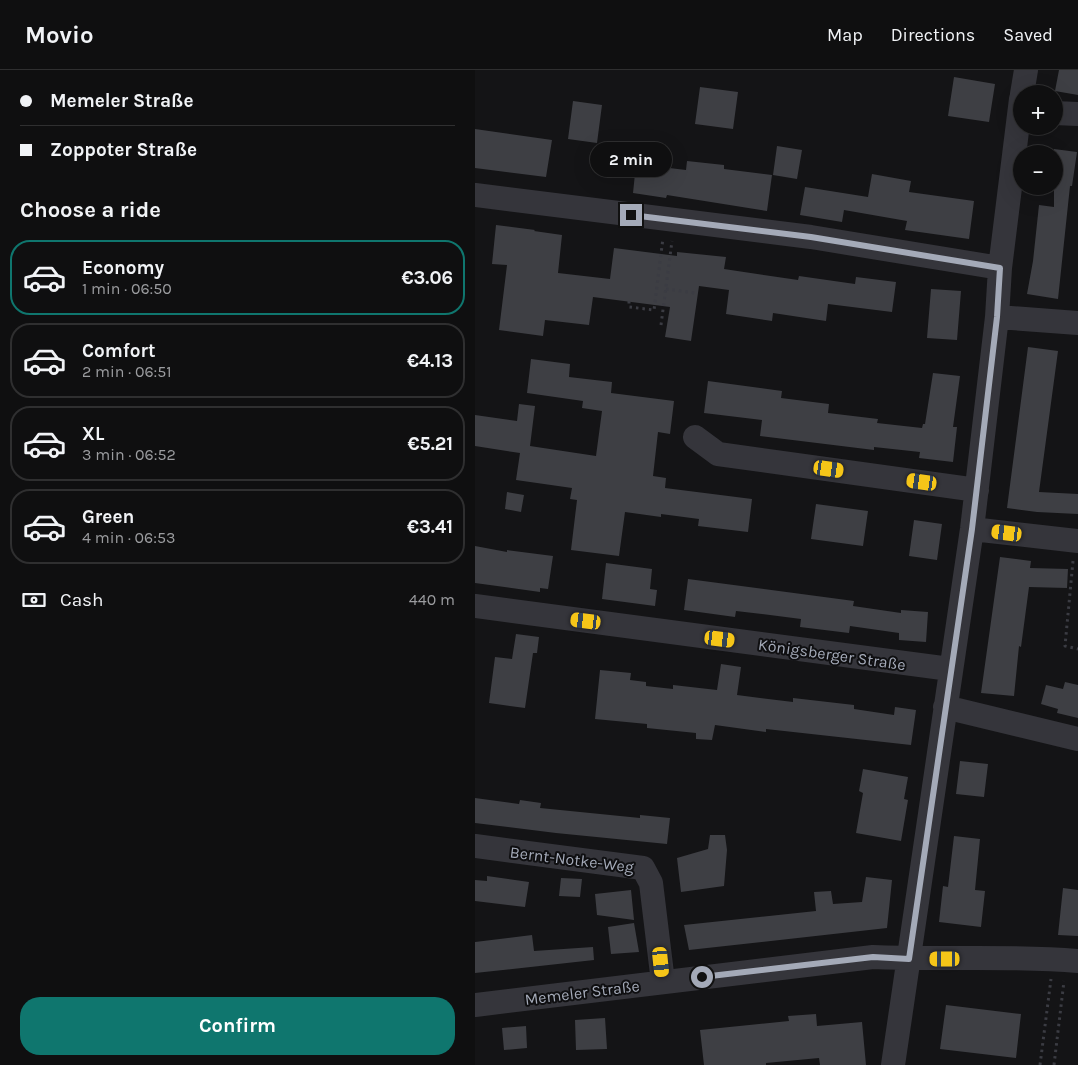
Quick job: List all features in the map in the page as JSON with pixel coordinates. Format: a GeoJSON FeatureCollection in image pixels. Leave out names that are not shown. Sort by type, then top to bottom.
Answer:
{"type":"FeatureCollection","features":[{"type":"Feature","properties":{"kind":"street"},"geometry":{"type":"LineString","coordinates":[[1024,85],[1026,70]]}},
{"type":"Feature","properties":{"kind":"street"},"geometry":{"type":"LineString","coordinates":[[1063,113],[1078,114]]}},
{"type":"Feature","properties":{"kind":"street"},"geometry":{"type":"LineString","coordinates":[[893,1065],[972,529],[997,317],[1000,268],[1017,135]]}},
{"type":"Feature","properties":{"kind":"street"},"geometry":{"type":"LineString","coordinates":[[475,195],[811,237],[1000,268]]}},
{"type":"Feature","properties":{"kind":"street"},"geometry":{"type":"LineString","coordinates":[[997,317],[1078,323]]}},
{"type":"Feature","properties":{"kind":"street"},"geometry":{"type":"LineString","coordinates":[[695,437],[718,454],[977,490]]}},
{"type":"Feature","properties":{"kind":"street"},"geometry":{"type":"LineString","coordinates":[[972,529],[1077,541]]}},
{"type":"Feature","properties":{"kind":"street","name":"Königsberger Straße"},"geometry":{"type":"LineString","coordinates":[[475,606],[951,670]]}},
{"type":"Feature","properties":{"kind":"street"},"geometry":{"type":"LineString","coordinates":[[945,707],[1078,739]]}},
{"type":"Feature","properties":{"kind":"street","name":"Bernt-Notke-Weg"},"geometry":{"type":"LineString","coordinates":[[475,846],[643,868],[651,883],[663,982]]}},
{"type":"Feature","properties":{"kind":"street","name":"Memeler Straße"},"geometry":{"type":"LineString","coordinates":[[475,1005],[873,957],[1066,960]]}},
{"type":"Feature","properties":{"kind":"path"},"geometry":{"type":"LineString","coordinates":[[661,325],[666,289],[670,220]]}},
{"type":"Feature","properties":{"kind":"path"},"geometry":{"type":"LineString","coordinates":[[629,301],[629,307],[654,310],[670,220]]}},
{"type":"Feature","properties":{"kind":"path"},"geometry":{"type":"LineString","coordinates":[[666,289],[695,293]]}},
{"type":"Feature","properties":{"kind":"path"},"geometry":{"type":"LineString","coordinates":[[1077,541],[1065,646],[1078,649]]}},
{"type":"Feature","properties":{"kind":"path"},"geometry":{"type":"LineString","coordinates":[[1040,1065],[1066,960]]}},
{"type":"Feature","properties":{"kind":"path"},"geometry":{"type":"LineString","coordinates":[[1054,1065],[1066,960]]}},
{"type":"Feature","properties":{"kind":"building"},"geometry":{"type":"Polygon","coordinates":[[[1059,70],[1078,70],[1078,95],[1063,92],[1063,85],[1056,85],[1059,70]]]}},
{"type":"Feature","properties":{"kind":"building"},"geometry":{"type":"Polygon","coordinates":[[[954,77],[995,84],[989,122],[948,116],[954,77]]]}},
{"type":"Feature","properties":{"kind":"building"},"geometry":{"type":"Polygon","coordinates":[[[700,87],[738,92],[733,129],[695,124],[700,87]]]}},
{"type":"Feature","properties":{"kind":"building"},"geometry":{"type":"Polygon","coordinates":[[[573,101],[602,105],[597,143],[568,139],[573,101]]]}},
{"type":"Feature","properties":{"kind":"building"},"geometry":{"type":"Polygon","coordinates":[[[475,129],[552,140],[546,177],[475,168],[475,129]]]}},
{"type":"Feature","properties":{"kind":"building"},"geometry":{"type":"Polygon","coordinates":[[[777,146],[802,150],[797,179],[773,175],[777,146]]]}},
{"type":"Feature","properties":{"kind":"building"},"geometry":{"type":"Polygon","coordinates":[[[1063,150],[1077,152],[1072,186],[1070,186],[1058,299],[1027,294],[1033,261],[1039,205],[1054,207],[1054,195],[1063,195],[1063,150]]]}},
{"type":"Feature","properties":{"kind":"building"},"geometry":{"type":"Polygon","coordinates":[[[687,161],[724,165],[724,169],[772,175],[767,211],[667,195],[666,198],[633,193],[636,164],[686,170],[687,161]]]}},
{"type":"Feature","properties":{"kind":"building"},"geometry":{"type":"Polygon","coordinates":[[[872,174],[911,181],[909,192],[974,201],[969,239],[905,230],[907,221],[844,210],[842,222],[800,215],[805,187],[868,197],[872,174]]]}},
{"type":"Feature","properties":{"kind":"building"},"geometry":{"type":"Polygon","coordinates":[[[496,225],[562,235],[558,273],[610,279],[614,248],[677,256],[677,252],[726,257],[724,269],[798,280],[799,276],[855,284],[856,277],[896,282],[892,312],[828,304],[826,321],[773,313],[772,321],[726,314],[729,290],[699,286],[691,341],[665,337],[670,307],[593,297],[589,325],[545,320],[543,336],[499,330],[507,265],[492,264],[496,225]]]}},
{"type":"Feature","properties":{"kind":"building"},"geometry":{"type":"Polygon","coordinates":[[[931,289],[961,291],[957,340],[927,338],[931,289]]]}},
{"type":"Feature","properties":{"kind":"building"},"geometry":{"type":"Polygon","coordinates":[[[1028,347],[1058,351],[1039,492],[1078,494],[1078,514],[1007,508],[1028,347]]]}},
{"type":"Feature","properties":{"kind":"building"},"geometry":{"type":"Polygon","coordinates":[[[531,359],[570,364],[569,377],[612,382],[611,393],[674,401],[670,434],[658,432],[653,476],[666,478],[665,488],[752,499],[748,532],[698,526],[699,519],[661,514],[661,517],[625,512],[619,556],[571,550],[577,500],[570,499],[572,488],[516,480],[520,453],[475,446],[475,415],[517,421],[519,404],[535,406],[530,446],[596,456],[602,411],[582,408],[583,401],[527,393],[531,359]]]}},
{"type":"Feature","properties":{"kind":"building"},"geometry":{"type":"Polygon","coordinates":[[[933,373],[960,376],[953,427],[957,427],[953,462],[919,458],[920,452],[874,447],[874,450],[760,436],[762,420],[704,413],[708,381],[782,391],[781,398],[829,404],[828,413],[878,419],[877,423],[922,428],[923,424],[925,424],[933,373]]]}},
{"type":"Feature","properties":{"kind":"building"},"geometry":{"type":"Polygon","coordinates":[[[507,492],[524,495],[521,512],[505,509],[507,492]]]}},
{"type":"Feature","properties":{"kind":"building"},"geometry":{"type":"Polygon","coordinates":[[[816,504],[868,511],[863,546],[811,539],[816,504]]]}},
{"type":"Feature","properties":{"kind":"building"},"geometry":{"type":"Polygon","coordinates":[[[914,520],[942,524],[937,560],[909,556],[914,520]]]}},
{"type":"Feature","properties":{"kind":"building"},"geometry":{"type":"Polygon","coordinates":[[[475,546],[507,552],[507,550],[553,556],[548,589],[540,588],[540,592],[475,583],[475,546]]]}},
{"type":"Feature","properties":{"kind":"building"},"geometry":{"type":"Polygon","coordinates":[[[1000,557],[1031,561],[1030,568],[1068,569],[1067,588],[1029,587],[1021,647],[1019,646],[1014,696],[981,693],[1000,557]]]}},
{"type":"Feature","properties":{"kind":"building"},"geometry":{"type":"Polygon","coordinates":[[[606,563],[652,569],[650,589],[657,590],[655,606],[602,599],[606,563]]]}},
{"type":"Feature","properties":{"kind":"building"},"geometry":{"type":"Polygon","coordinates":[[[688,579],[854,601],[853,606],[901,613],[901,610],[928,612],[926,642],[899,640],[899,633],[850,626],[849,633],[800,627],[801,619],[736,611],[735,617],[684,610],[688,579]]]}},
{"type":"Feature","properties":{"kind":"building"},"geometry":{"type":"Polygon","coordinates":[[[516,634],[539,637],[537,653],[533,653],[525,708],[489,703],[495,657],[512,659],[516,634]]]}},
{"type":"Feature","properties":{"kind":"building"},"geometry":{"type":"Polygon","coordinates":[[[721,664],[741,667],[737,695],[793,702],[793,698],[854,705],[854,709],[894,715],[895,707],[916,710],[911,745],[766,729],[766,732],[715,725],[712,740],[696,739],[696,733],[647,728],[647,724],[595,719],[600,670],[631,673],[630,680],[646,682],[646,686],[673,689],[673,685],[717,690],[721,664]]]}},
{"type":"Feature","properties":{"kind":"building"},"geometry":{"type":"Polygon","coordinates":[[[1065,682],[1078,685],[1078,718],[1057,713],[1058,709],[1041,704],[1046,685],[1063,689],[1065,682]]]}},
{"type":"Feature","properties":{"kind":"building"},"geometry":{"type":"Polygon","coordinates":[[[960,761],[988,764],[984,797],[956,794],[960,761]]]}},
{"type":"Feature","properties":{"kind":"building"},"geometry":{"type":"Polygon","coordinates":[[[863,769],[908,777],[904,799],[908,800],[901,841],[856,833],[863,793],[859,791],[863,769]]]}},
{"type":"Feature","properties":{"kind":"building"},"geometry":{"type":"Polygon","coordinates":[[[475,798],[519,804],[520,800],[541,803],[540,808],[640,818],[640,815],[670,818],[667,844],[475,823],[475,798]]]}},
{"type":"Feature","properties":{"kind":"building"},"geometry":{"type":"Polygon","coordinates":[[[710,835],[725,835],[727,850],[724,886],[681,892],[677,858],[708,849],[710,835]]]}},
{"type":"Feature","properties":{"kind":"building"},"geometry":{"type":"Polygon","coordinates":[[[954,836],[980,839],[975,890],[985,891],[981,927],[939,922],[943,886],[948,887],[954,836]]]}},
{"type":"Feature","properties":{"kind":"building"},"geometry":{"type":"Polygon","coordinates":[[[487,876],[529,882],[525,907],[475,901],[475,880],[487,881],[487,876]]]}},
{"type":"Feature","properties":{"kind":"building"},"geometry":{"type":"Polygon","coordinates":[[[866,877],[892,880],[887,928],[689,950],[684,925],[816,911],[814,892],[831,891],[833,904],[862,902],[866,877]]]}},
{"type":"Feature","properties":{"kind":"building"},"geometry":{"type":"Polygon","coordinates":[[[561,878],[582,879],[580,897],[559,896],[561,878]]]}},
{"type":"Feature","properties":{"kind":"building"},"geometry":{"type":"Polygon","coordinates":[[[1063,888],[1078,890],[1078,936],[1058,935],[1063,888]]]}},
{"type":"Feature","properties":{"kind":"building"},"geometry":{"type":"Polygon","coordinates":[[[631,890],[634,920],[597,915],[595,894],[631,890]]]}},
{"type":"Feature","properties":{"kind":"building"},"geometry":{"type":"Polygon","coordinates":[[[634,923],[639,952],[611,954],[608,927],[634,923]]]}},
{"type":"Feature","properties":{"kind":"building"},"geometry":{"type":"Polygon","coordinates":[[[532,935],[534,951],[593,947],[594,960],[475,973],[475,942],[532,935]]]}},
{"type":"Feature","properties":{"kind":"building"},"geometry":{"type":"Polygon","coordinates":[[[946,1005],[1021,1014],[1016,1058],[940,1049],[946,1005]]]}},
{"type":"Feature","properties":{"kind":"building"},"geometry":{"type":"Polygon","coordinates":[[[816,1014],[817,1026],[862,1022],[866,1065],[820,1065],[819,1058],[766,1063],[766,1065],[704,1065],[700,1030],[789,1021],[788,1016],[816,1014]]]}},
{"type":"Feature","properties":{"kind":"building"},"geometry":{"type":"Polygon","coordinates":[[[605,1018],[607,1049],[576,1050],[575,1020],[605,1018]]]}},
{"type":"Feature","properties":{"kind":"building"},"geometry":{"type":"Polygon","coordinates":[[[526,1026],[527,1048],[504,1050],[502,1028],[526,1026]]]}},
{"type":"Feature","properties":{"kind":"route"},"geometry":{"type":"LineString","coordinates":[[631,215],[811,237],[1000,268],[997,317],[972,529],[909,959],[873,957],[702,977]]}}]}
